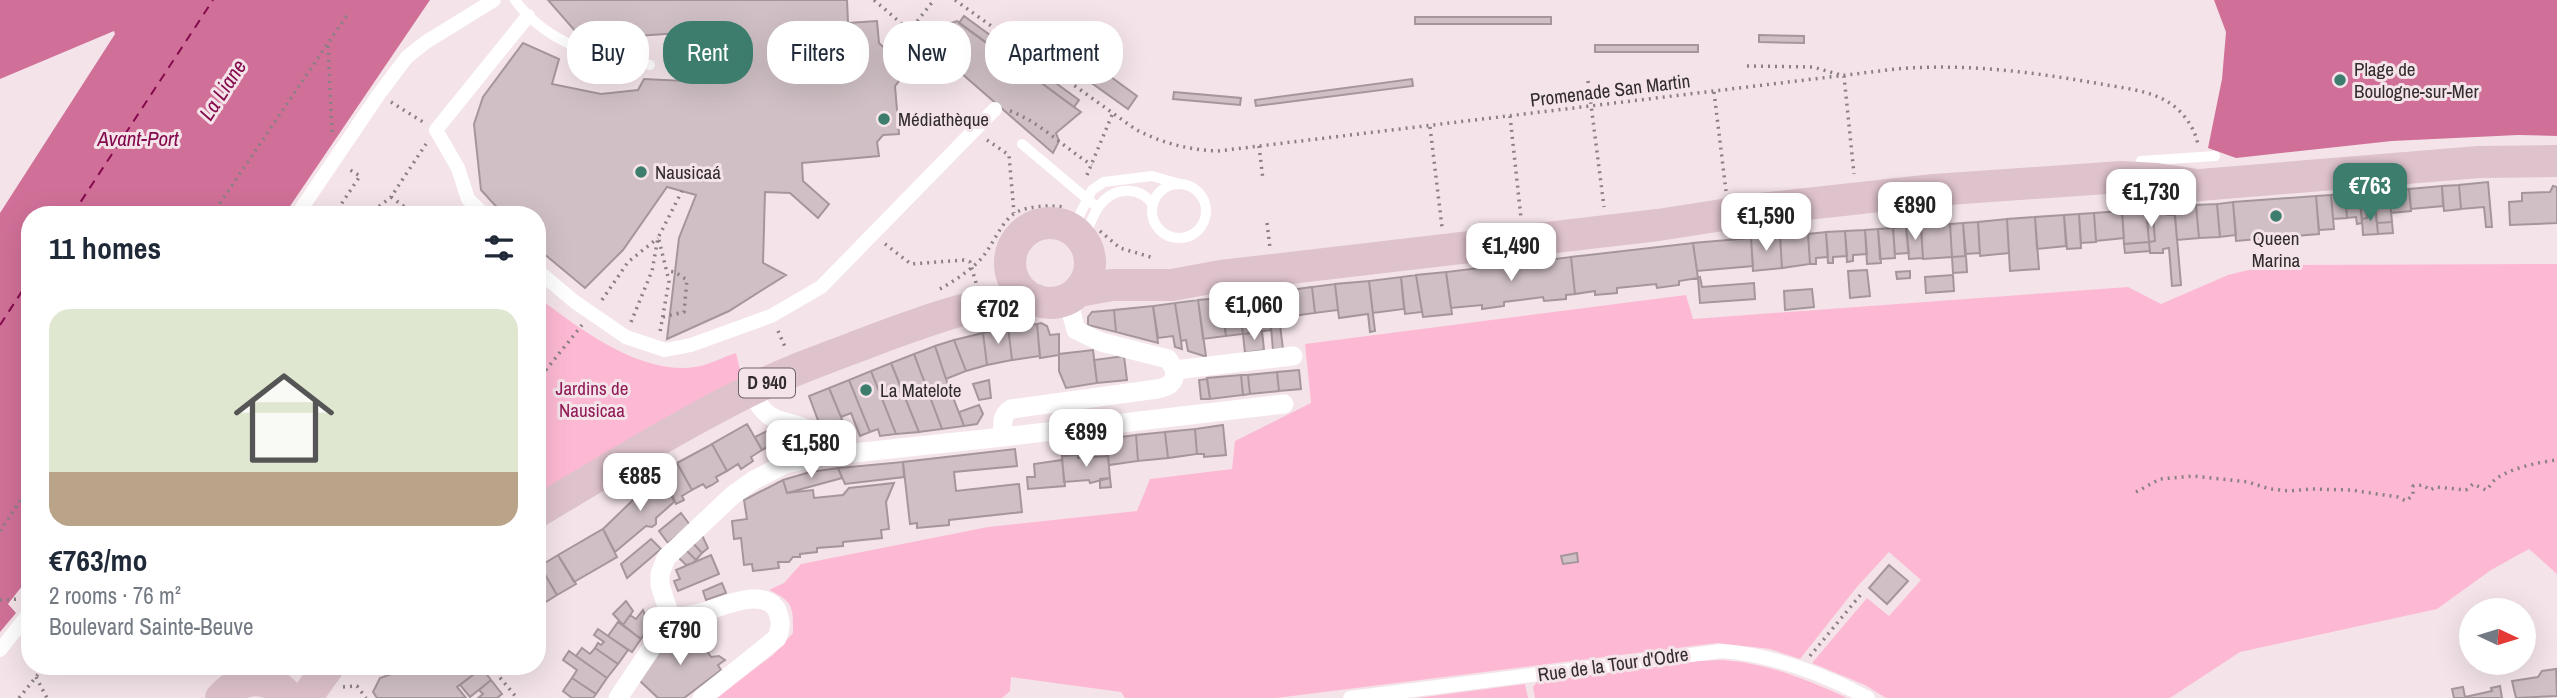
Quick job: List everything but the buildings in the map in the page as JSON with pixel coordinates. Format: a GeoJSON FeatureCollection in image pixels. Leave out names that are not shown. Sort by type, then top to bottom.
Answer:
{"type":"FeatureCollection","features":[{"type":"Feature","properties":{"kind":"main road"},"geometry":{"type":"LineString","coordinates":[[1220,276],[1141,269],[1116,262],[1085,244],[1070,229],[1056,224],[1040,225],[1029,230],[1020,238],[1012,252],[1011,269],[1014,281],[1022,291],[1036,300],[1056,303],[1077,293],[1112,285],[1172,285],[1220,276],[1658,225],[1761,209],[1960,188],[2121,177],[2197,185],[2479,162],[2557,161]]}},
{"type":"Feature","properties":{"kind":"main road"},"geometry":{"type":"LineString","coordinates":[[1077,293],[1086,281],[1089,270],[1090,258],[1085,244]]}},
{"type":"Feature","properties":{"kind":"main road","name":"D 940"},"geometry":{"type":"LineString","coordinates":[[915,325],[984,284],[1001,268],[1012,252]]}},
{"type":"Feature","properties":{"kind":"main road","name":"D 940"},"geometry":{"type":"LineString","coordinates":[[546,507],[681,427],[751,390],[810,365],[915,325],[996,302],[1036,300]]}},
{"type":"Feature","properties":{"kind":"main road"},"geometry":{"type":"LineString","coordinates":[[248,688],[280,675]]}},
{"type":"Feature","properties":{"kind":"main road"},"geometry":{"type":"LineString","coordinates":[[306,698],[322,675]]}},
{"type":"Feature","properties":{"kind":"street"},"geometry":{"type":"LineString","coordinates":[[303,206],[400,66],[417,49],[494,0]]}},
{"type":"Feature","properties":{"kind":"street"},"geometry":{"type":"LineString","coordinates":[[475,206],[468,199],[458,168],[436,130],[528,16]]}},
{"type":"Feature","properties":{"kind":"street"},"geometry":{"type":"LineString","coordinates":[[546,278],[575,302],[626,337],[665,350],[691,345],[772,316],[821,287],[995,109]]}},
{"type":"Feature","properties":{"kind":"street"},"geometry":{"type":"LineString","coordinates":[[1003,438],[1002,421],[1011,409],[1164,387],[1173,381],[1175,370],[1171,362],[1164,357],[1101,342],[1079,332],[1072,317],[1077,293]]}},
{"type":"Feature","properties":{"kind":"street"},"geometry":{"type":"LineString","coordinates":[[1175,370],[1293,356]]}},
{"type":"Feature","properties":{"kind":"street"},"geometry":{"type":"LineString","coordinates":[[751,390],[758,406],[767,416],[801,427],[819,438],[825,456]]}},
{"type":"Feature","properties":{"kind":"street"},"geometry":{"type":"LineString","coordinates":[[671,619],[660,585],[662,565],[672,550],[723,503],[754,480],[785,464],[825,456],[1003,438],[1283,404]]}},
{"type":"Feature","properties":{"kind":"street"},"geometry":{"type":"LineString","coordinates":[[618,698],[671,619],[704,612],[731,602],[751,599],[769,602],[778,611],[780,624],[777,638],[702,698]]}},
{"type":"Feature","properties":{"kind":"street"},"geometry":{"type":"LineString","coordinates":[[0,650],[21,623]]}},
{"type":"Feature","properties":{"kind":"street","name":"Rue de la Tour d'Odre"},"geometry":{"type":"LineString","coordinates":[[1350,698],[1711,652],[1756,655],[1800,668],[1868,698]]}},
{"type":"Feature","properties":{"kind":"lane"},"geometry":{"type":"LineString","coordinates":[[515,0],[528,16],[580,49],[622,61],[650,65]]}},
{"type":"Feature","properties":{"kind":"lane"},"geometry":{"type":"LineString","coordinates":[[1022,144],[1098,208]]}},
{"type":"Feature","properties":{"kind":"lane"},"geometry":{"type":"LineString","coordinates":[[2141,161],[2215,156]]}},
{"type":"Feature","properties":{"kind":"lane"},"geometry":{"type":"LineString","coordinates":[[1056,224],[1077,220],[1095,187],[1114,180],[1152,176],[1199,192],[1206,205],[1205,219],[1197,232],[1183,237],[1165,234],[1154,219],[1153,205],[1144,194],[1133,190],[1112,196],[1098,208],[1085,244]]}},
{"type":"Feature","properties":{"kind":"lane"},"geometry":{"type":"LineString","coordinates":[[1153,205],[1163,189],[1181,184]]}},
{"type":"Feature","properties":{"kind":"path"},"geometry":{"type":"LineString","coordinates":[[874,0],[898,21]]}},
{"type":"Feature","properties":{"kind":"path"},"geometry":{"type":"LineString","coordinates":[[918,21],[934,0]]}},
{"type":"Feature","properties":{"kind":"path","name":"Promenade San Martin"},"geometry":{"type":"LineString","coordinates":[[955,0],[1113,114],[1148,136],[1191,149],[1219,151],[1912,68],[1988,69],[2055,76],[2130,89],[2165,100],[2181,112],[2196,135],[2199,148],[2189,149]]}},
{"type":"Feature","properties":{"kind":"path"},"geometry":{"type":"LineString","coordinates":[[218,206],[347,15]]}},
{"type":"Feature","properties":{"kind":"path"},"geometry":{"type":"LineString","coordinates":[[328,44],[334,160]]}},
{"type":"Feature","properties":{"kind":"path"},"geometry":{"type":"LineString","coordinates":[[1747,66],[1814,67],[1844,76],[1854,176]]}},
{"type":"Feature","properties":{"kind":"path"},"geometry":{"type":"LineString","coordinates":[[1588,81],[1605,218]]}},
{"type":"Feature","properties":{"kind":"path"},"geometry":{"type":"LineString","coordinates":[[1713,92],[1728,203]]}},
{"type":"Feature","properties":{"kind":"path"},"geometry":{"type":"LineString","coordinates":[[379,94],[436,130],[391,197],[380,206]]}},
{"type":"Feature","properties":{"kind":"path"},"geometry":{"type":"LineString","coordinates":[[995,109],[1000,107],[1030,118],[1069,151],[1092,165]]}},
{"type":"Feature","properties":{"kind":"path"},"geometry":{"type":"LineString","coordinates":[[1098,147],[1113,114]]}},
{"type":"Feature","properties":{"kind":"path"},"geometry":{"type":"LineString","coordinates":[[1510,117],[1524,241]]}},
{"type":"Feature","properties":{"kind":"path"},"geometry":{"type":"LineString","coordinates":[[1430,126],[1444,250]]}},
{"type":"Feature","properties":{"kind":"path"},"geometry":{"type":"LineString","coordinates":[[975,131],[1009,155],[1014,213]]}},
{"type":"Feature","properties":{"kind":"path"},"geometry":{"type":"LineString","coordinates":[[1259,146],[1263,180]]}},
{"type":"Feature","properties":{"kind":"path"},"geometry":{"type":"LineString","coordinates":[[340,206],[360,176]]}},
{"type":"Feature","properties":{"kind":"path"},"geometry":{"type":"LineString","coordinates":[[638,303],[652,271],[658,238],[682,191]]}},
{"type":"Feature","properties":{"kind":"path"},"geometry":{"type":"LineString","coordinates":[[391,197],[404,206]]}},
{"type":"Feature","properties":{"kind":"path"},"geometry":{"type":"LineString","coordinates":[[1267,223],[1270,250]]}},
{"type":"Feature","properties":{"kind":"path"},"geometry":{"type":"LineString","coordinates":[[873,234],[911,264],[964,261],[970,262],[972,267]]}},
{"type":"Feature","properties":{"kind":"path"},"geometry":{"type":"LineString","coordinates":[[658,238],[669,281],[658,347]]}},
{"type":"Feature","properties":{"kind":"path"},"geometry":{"type":"LineString","coordinates":[[609,289],[628,262],[658,238]]}},
{"type":"Feature","properties":{"kind":"path"},"geometry":{"type":"LineString","coordinates":[[663,317],[684,312],[687,280],[675,272],[667,271]]}},
{"type":"Feature","properties":{"kind":"path"},"geometry":{"type":"LineString","coordinates":[[772,316],[787,352]]}},
{"type":"Feature","properties":{"kind":"path"},"geometry":{"type":"LineString","coordinates":[[546,371],[579,328]]}},
{"type":"Feature","properties":{"kind":"path"},"geometry":{"type":"LineString","coordinates":[[2136,492],[2160,479],[2194,476],[2248,482],[2270,489],[2351,491],[2398,496],[2406,501],[2413,495],[2413,486],[2423,485],[2430,490],[2436,487],[2466,490],[2473,484],[2486,490],[2494,479],[2542,462],[2557,460]]}},
{"type":"Feature","properties":{"kind":"path"},"geometry":{"type":"LineString","coordinates":[[0,531],[21,500]]}},
{"type":"Feature","properties":{"kind":"path"},"geometry":{"type":"LineString","coordinates":[[1800,668],[1862,593]]}},
{"type":"Feature","properties":{"kind":"path"},"geometry":{"type":"LineString","coordinates":[[0,600],[21,599]]}},
{"type":"Feature","properties":{"kind":"path"},"geometry":{"type":"LineString","coordinates":[[498,675],[517,698]]}},
{"type":"Feature","properties":{"kind":"path"},"geometry":{"type":"LineString","coordinates":[[19,698],[36,677],[47,698]]}},
{"type":"Feature","properties":{"kind":"green space"},"geometry":{"type":"Polygon","coordinates":[[[2557,264],[2557,574],[2529,549],[2491,570],[2437,609],[2240,652],[2170,698],[1886,698],[1865,685],[1812,663],[1867,598],[1889,616],[1921,580],[1889,552],[1856,588],[1800,659],[1770,649],[1717,643],[1276,698],[1125,698],[1121,692],[1011,677],[1010,691],[1002,698],[716,698],[773,655],[793,633],[793,617],[788,602],[769,590],[784,583],[801,564],[988,527],[1137,511],[1150,479],[1232,469],[1235,441],[1311,403],[1305,344],[1686,295],[1693,319],[2128,287],[2161,304],[2228,275],[2269,265],[2557,264]]]}},
{"type":"Feature","properties":{"kind":"green space","name":"Jardins de Nausicaa"},"geometry":{"type":"Polygon","coordinates":[[[546,303],[611,347],[652,364],[674,368],[695,367],[736,353],[742,378],[546,490],[546,303]]]}},
{"type":"Feature","properties":{"kind":"green space"},"geometry":{"type":"Polygon","coordinates":[[[1723,660],[1771,669],[1847,698],[1535,698],[1533,687],[1537,682],[1723,660]]]}},
{"type":"Feature","properties":{"kind":"green space"},"geometry":{"type":"Polygon","coordinates":[[[1525,684],[1528,698],[1417,698],[1525,684]]]}},
{"type":"Feature","properties":{"kind":"water"},"geometry":{"type":"Polygon","coordinates":[[[0,0],[430,0],[290,206],[21,206],[21,587],[8,604],[16,613],[0,632],[0,213],[115,34],[114,31],[0,79],[0,0]]]}},
{"type":"Feature","properties":{"kind":"water"},"geometry":{"type":"Polygon","coordinates":[[[2214,0],[2557,0],[2557,136],[2518,135],[2392,141],[2236,158],[2208,148],[2222,79],[2226,32],[2214,0]]]}},
{"type":"Feature","properties":{"kind":"ferry route"},"geometry":{"type":"LineString","coordinates":[[78,206],[213,0]]}},
{"type":"Feature","properties":{"kind":"ferry route"},"geometry":{"type":"LineString","coordinates":[[0,325],[21,293]]}},
{"type":"Feature","properties":{"kind":"place","name":"Plage de Boulogne-sur-Mer"},"geometry":{"type":"Point","coordinates":[2340,80]}},
{"type":"Feature","properties":{"kind":"place","name":"Médiathèque"},"geometry":{"type":"Point","coordinates":[884,119]}},
{"type":"Feature","properties":{"kind":"place","name":"Nausicaá"},"geometry":{"type":"Point","coordinates":[641,172]}},
{"type":"Feature","properties":{"kind":"place","name":"Queen Marina"},"geometry":{"type":"Point","coordinates":[2276,216]}},
{"type":"Feature","properties":{"kind":"place","name":"La Matelote"},"geometry":{"type":"Point","coordinates":[866,390]}},
{"type":"Feature","properties":{"kind":"water label","name":"La Liane"},"geometry":{"type":"Point","coordinates":[223,90]}},
{"type":"Feature","properties":{"kind":"water label","name":"Avant-Port"},"geometry":{"type":"Point","coordinates":[138,139]}}]}
